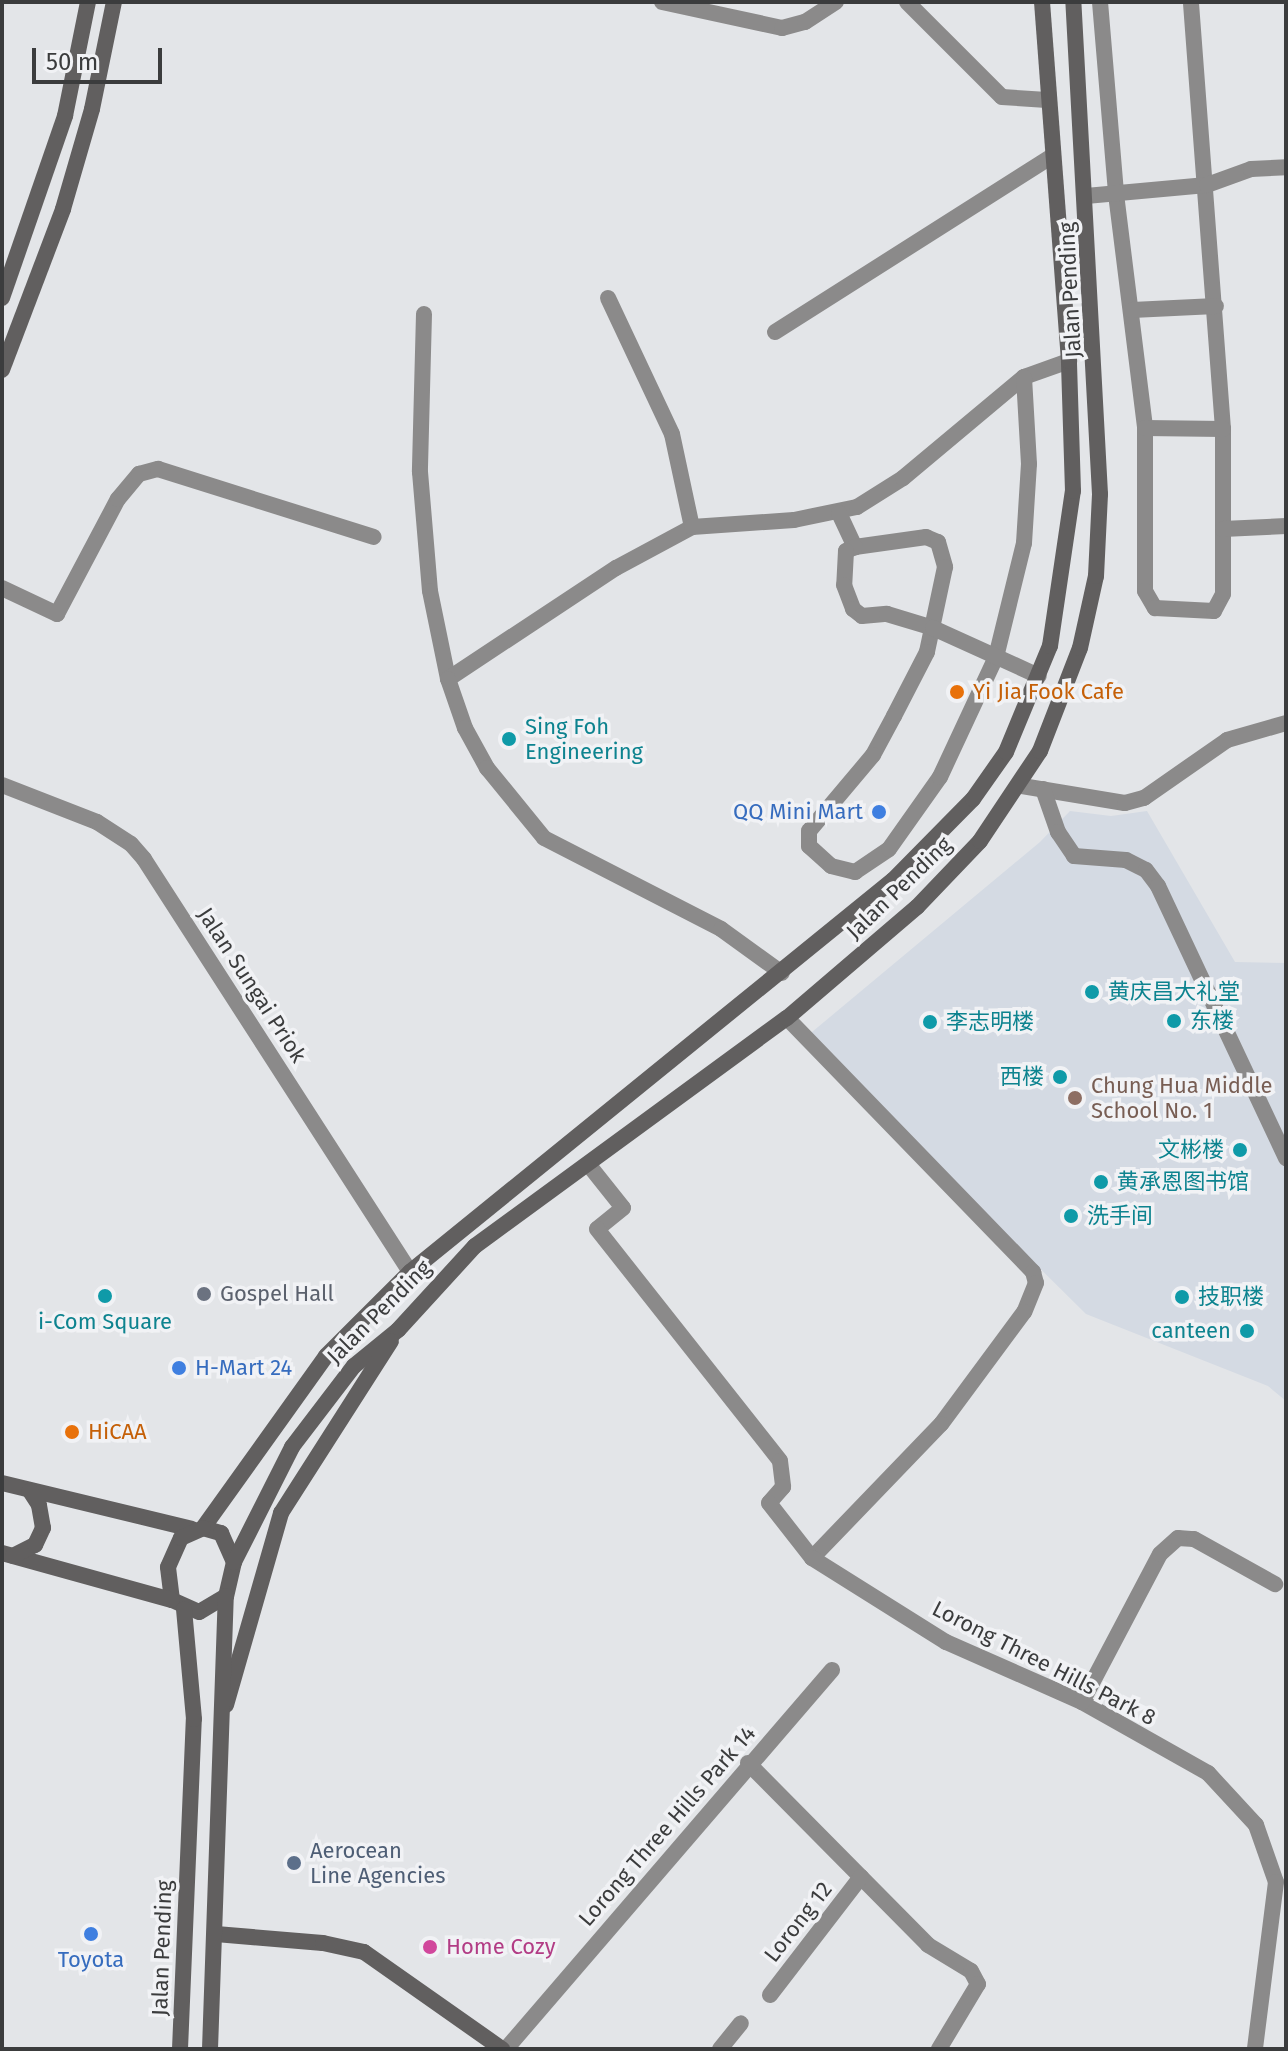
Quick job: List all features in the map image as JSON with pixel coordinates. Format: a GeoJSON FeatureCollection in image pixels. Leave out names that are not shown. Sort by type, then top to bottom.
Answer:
{"type":"FeatureCollection","features":[{"type":"Feature","properties":{"kind":"main road"},"geometry":{"type":"LineString","coordinates":[[2,298],[65,116],[88,2]]}},
{"type":"Feature","properties":{"kind":"main road"},"geometry":{"type":"LineString","coordinates":[[2,370],[63,209],[92,109],[114,2]]}},
{"type":"Feature","properties":{"kind":"main road","name":"Jalan Pending"},"geometry":{"type":"LineString","coordinates":[[198,1529],[326,1356],[410,1272],[893,880],[973,799],[1006,752],[1039,676],[1065,568],[1073,491],[1069,361],[1051,157],[1042,2]]}},
{"type":"Feature","properties":{"kind":"main road","name":"Jalan Pending"},"geometry":{"type":"LineString","coordinates":[[234,1562],[263,1497],[323,1403],[354,1366],[398,1330],[475,1246],[787,1018],[917,907],[1022,786],[1065,696],[1096,576],[1098,423],[1073,2]]}},
{"type":"Feature","properties":{"kind":"main road"},"geometry":{"type":"LineString","coordinates":[[220,1721],[281,1513],[398,1330]]}},
{"type":"Feature","properties":{"kind":"main road"},"geometry":{"type":"LineString","coordinates":[[2,1483],[221,1533],[234,1562],[226,1596],[210,2049]]}},
{"type":"Feature","properties":{"kind":"main road"},"geometry":{"type":"LineString","coordinates":[[7,1555],[35,1545],[43,1528],[39,1505],[30,1491]]}},
{"type":"Feature","properties":{"kind":"main road"},"geometry":{"type":"LineString","coordinates":[[178,1604],[168,1567],[173,1550],[198,1529]]}},
{"type":"Feature","properties":{"kind":"main road"},"geometry":{"type":"LineString","coordinates":[[7,1555],[178,1604],[212,1609],[226,1596]]}},
{"type":"Feature","properties":{"kind":"main road","name":"Jalan Pending"},"geometry":{"type":"LineString","coordinates":[[178,1604],[194,1719],[180,2049]]}},
{"type":"Feature","properties":{"kind":"main road"},"geometry":{"type":"LineString","coordinates":[[216,1934],[323,1943],[371,1955],[504,2049]]}},
{"type":"Feature","properties":{"kind":"street"},"geometry":{"type":"LineString","coordinates":[[662,2],[782,28],[805,22],[836,2]]}},
{"type":"Feature","properties":{"kind":"street"},"geometry":{"type":"LineString","coordinates":[[907,2],[1002,97],[1047,100]]}},
{"type":"Feature","properties":{"kind":"street"},"geometry":{"type":"LineString","coordinates":[[1100,2],[1116,194],[1145,428],[1147,601],[1155,608],[1214,611],[1221,604],[1223,429],[1191,2]]}},
{"type":"Feature","properties":{"kind":"street"},"geometry":{"type":"LineString","coordinates":[[775,332],[1051,157]]}},
{"type":"Feature","properties":{"kind":"street"},"geometry":{"type":"LineString","coordinates":[[1086,196],[1207,185],[1251,169],[1286,167]]}},
{"type":"Feature","properties":{"kind":"street"},"geometry":{"type":"LineString","coordinates":[[608,298],[672,434],[692,527]]}},
{"type":"Feature","properties":{"kind":"street"},"geometry":{"type":"LineString","coordinates":[[1132,310],[1216,306]]}},
{"type":"Feature","properties":{"kind":"street"},"geometry":{"type":"LineString","coordinates":[[424,314],[420,472],[430,591],[448,679],[465,728],[487,768],[544,838],[721,929],[782,973]]}},
{"type":"Feature","properties":{"kind":"street"},"geometry":{"type":"LineString","coordinates":[[448,679],[616,568],[692,527],[839,513],[903,478],[1024,377],[1069,361]]}},
{"type":"Feature","properties":{"kind":"street"},"geometry":{"type":"LineString","coordinates":[[1024,377],[1029,464],[1024,543],[996,657],[940,777],[878,859],[855,872],[831,866],[809,846],[809,831],[873,755],[927,652],[933,628],[945,567],[938,542],[926,537],[846,551],[843,567],[853,609],[862,616],[887,614],[933,628],[996,657],[1039,676]]}},
{"type":"Feature","properties":{"kind":"street"},"geometry":{"type":"LineString","coordinates":[[1145,428],[1223,429]]}},
{"type":"Feature","properties":{"kind":"street"},"geometry":{"type":"LineString","coordinates":[[2,588],[57,614],[118,499],[139,474],[158,469],[374,537]]}},
{"type":"Feature","properties":{"kind":"street"},"geometry":{"type":"LineString","coordinates":[[839,513],[855,547]]}},
{"type":"Feature","properties":{"kind":"street"},"geometry":{"type":"LineString","coordinates":[[1223,529],[1286,526]]}},
{"type":"Feature","properties":{"kind":"street"},"geometry":{"type":"LineString","coordinates":[[1022,786],[1125,803],[1144,798],[1227,740],[1286,723]]}},
{"type":"Feature","properties":{"kind":"street","name":"Jalan Sungai Priok"},"geometry":{"type":"LineString","coordinates":[[2,785],[97,822],[131,844],[144,859],[410,1272]]}},
{"type":"Feature","properties":{"kind":"street"},"geometry":{"type":"LineString","coordinates":[[1043,789],[1058,832],[1074,856],[1126,860],[1146,870],[1158,886],[1286,1158]]}},
{"type":"Feature","properties":{"kind":"street"},"geometry":{"type":"LineString","coordinates":[[878,859],[893,880]]}},
{"type":"Feature","properties":{"kind":"street"},"geometry":{"type":"LineString","coordinates":[[787,1018],[1033,1272],[1036,1283],[1024,1312],[941,1424],[812,1558]]}},
{"type":"Feature","properties":{"kind":"street","name":"Lorong Three Hills Park 8"},"geometry":{"type":"LineString","coordinates":[[588,1164],[623,1208],[597,1229],[780,1461],[783,1487],[769,1503],[812,1558],[946,1642],[1082,1702],[1208,1773],[1256,1825],[1281,1881],[1255,2049]]}},
{"type":"Feature","properties":{"kind":"street"},"geometry":{"type":"LineString","coordinates":[[1082,1702],[1160,1554],[1178,1538],[1194,1539],[1275,1584]]}},
{"type":"Feature","properties":{"kind":"street","name":"Lorong Three Hills Park 14"},"geometry":{"type":"LineString","coordinates":[[504,2049],[748,1763],[832,1670]]}},
{"type":"Feature","properties":{"kind":"street"},"geometry":{"type":"LineString","coordinates":[[748,1763],[928,1945],[971,1971],[978,1984],[939,2049]]}},
{"type":"Feature","properties":{"kind":"street","name":"Lorong 12"},"geometry":{"type":"LineString","coordinates":[[770,1995],[861,1877]]}},
{"type":"Feature","properties":{"kind":"street"},"geometry":{"type":"LineString","coordinates":[[720,2049],[741,2023]]}},
{"type":"Feature","properties":{"kind":"shaded area","name":"Chung Hua Middle School No. 1"},"geometry":{"type":"Polygon","coordinates":[[[1070,811],[1111,816],[1147,811],[1235,962],[1286,963],[1286,1401],[1268,1386],[1086,1314],[806,1037],[1040,842],[1070,811]]]}},
{"type":"Feature","properties":{"kind":"place","name":"Yi Jia Fook Cafe"},"geometry":{"type":"Point","coordinates":[957,692]}},
{"type":"Feature","properties":{"kind":"place","name":"Sing Foh Engineering"},"geometry":{"type":"Point","coordinates":[509,739]}},
{"type":"Feature","properties":{"kind":"place","name":"QQ Mini Mart"},"geometry":{"type":"Point","coordinates":[879,812]}},
{"type":"Feature","properties":{"kind":"place","name":"黄庆昌大礼堂"},"geometry":{"type":"Point","coordinates":[1092,992]}},
{"type":"Feature","properties":{"kind":"place","name":"东楼"},"geometry":{"type":"Point","coordinates":[1174,1021]}},
{"type":"Feature","properties":{"kind":"place","name":"李志明楼"},"geometry":{"type":"Point","coordinates":[930,1022]}},
{"type":"Feature","properties":{"kind":"place","name":"西楼"},"geometry":{"type":"Point","coordinates":[1060,1077]}},
{"type":"Feature","properties":{"kind":"place","name":"Chung Hua Middle School No. 1"},"geometry":{"type":"Point","coordinates":[1075,1098]}},
{"type":"Feature","properties":{"kind":"place","name":"文彬楼"},"geometry":{"type":"Point","coordinates":[1240,1150]}},
{"type":"Feature","properties":{"kind":"place","name":"黄承恩图书馆"},"geometry":{"type":"Point","coordinates":[1101,1182]}},
{"type":"Feature","properties":{"kind":"place","name":"洗手间"},"geometry":{"type":"Point","coordinates":[1071,1216]}},
{"type":"Feature","properties":{"kind":"place","name":"Gospel Hall"},"geometry":{"type":"Point","coordinates":[204,1294]}},
{"type":"Feature","properties":{"kind":"place","name":"i-Com Square"},"geometry":{"type":"Point","coordinates":[105,1296]}},
{"type":"Feature","properties":{"kind":"place","name":"技职楼"},"geometry":{"type":"Point","coordinates":[1182,1297]}},
{"type":"Feature","properties":{"kind":"place","name":"canteen"},"geometry":{"type":"Point","coordinates":[1247,1331]}},
{"type":"Feature","properties":{"kind":"place","name":"H-Mart 24"},"geometry":{"type":"Point","coordinates":[179,1368]}},
{"type":"Feature","properties":{"kind":"place","name":"HiCAA"},"geometry":{"type":"Point","coordinates":[72,1432]}},
{"type":"Feature","properties":{"kind":"place","name":"Aerocean Line Agencies"},"geometry":{"type":"Point","coordinates":[294,1863]}},
{"type":"Feature","properties":{"kind":"place","name":"Toyota"},"geometry":{"type":"Point","coordinates":[91,1934]}},
{"type":"Feature","properties":{"kind":"place","name":"Home Cozy"},"geometry":{"type":"Point","coordinates":[430,1947]}}]}
